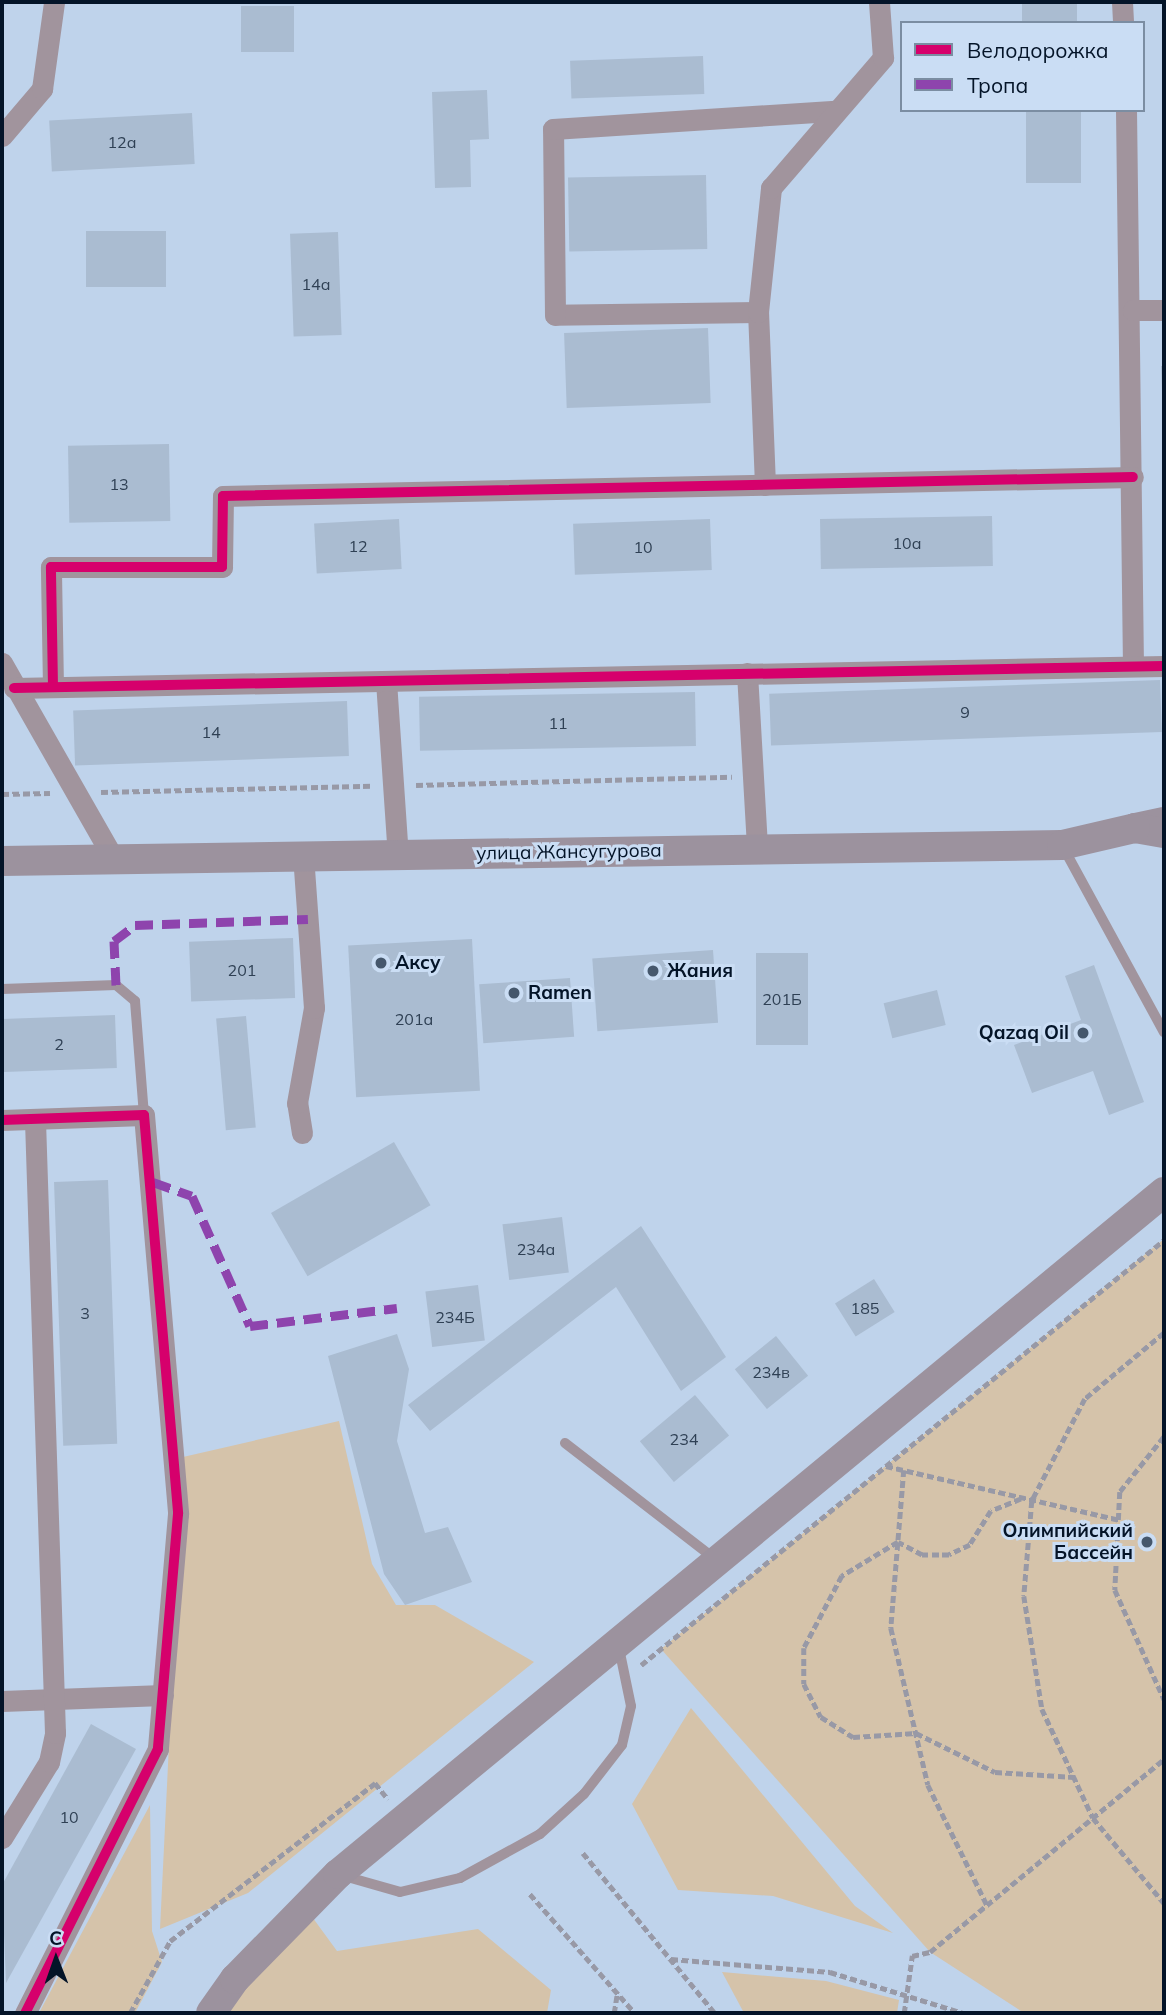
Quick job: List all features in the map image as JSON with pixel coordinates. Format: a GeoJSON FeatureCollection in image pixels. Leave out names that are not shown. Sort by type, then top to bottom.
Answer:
{"type":"FeatureCollection","features":[{"type":"Feature","properties":{"kind":"main road","name":"улица Жансугурова"},"geometry":{"type":"LineString","coordinates":[[2,860],[1062,845],[1164,822]]}},
{"type":"Feature","properties":{"kind":"main road","name":"улица Жансугурова"},"geometry":{"type":"LineString","coordinates":[[1135,828],[1164,833]]}},
{"type":"Feature","properties":{"kind":"main road"},"geometry":{"type":"LineString","coordinates":[[212,2013],[234,1979],[338,1874],[1164,1192]]}},
{"type":"Feature","properties":{"kind":"street"},"geometry":{"type":"LineString","coordinates":[[2,136],[43,89],[54,2]]}},
{"type":"Feature","properties":{"kind":"street"},"geometry":{"type":"LineString","coordinates":[[765,485],[758,312],[771,188],[835,111],[866,85],[883,58],[879,2]]}},
{"type":"Feature","properties":{"kind":"street"},"geometry":{"type":"LineString","coordinates":[[1122,2],[1123,21]]}},
{"type":"Feature","properties":{"kind":"street"},"geometry":{"type":"LineString","coordinates":[[758,312],[555,316],[553,129],[835,111]]}},
{"type":"Feature","properties":{"kind":"street"},"geometry":{"type":"LineString","coordinates":[[1126,112],[1133,310],[1133,666]]}},
{"type":"Feature","properties":{"kind":"street"},"geometry":{"type":"LineString","coordinates":[[1133,310],[1164,310]]}},
{"type":"Feature","properties":{"kind":"street"},"geometry":{"type":"LineString","coordinates":[[53,687],[51,568],[222,567],[223,496],[1133,477]]}},
{"type":"Feature","properties":{"kind":"street"},"geometry":{"type":"LineString","coordinates":[[2,663],[114,859]]}},
{"type":"Feature","properties":{"kind":"street"},"geometry":{"type":"LineString","coordinates":[[14,688],[1164,666]]}},
{"type":"Feature","properties":{"kind":"street"},"geometry":{"type":"LineString","coordinates":[[747,673],[757,849]]}},
{"type":"Feature","properties":{"kind":"street"},"geometry":{"type":"LineString","coordinates":[[386,681],[398,855]]}},
{"type":"Feature","properties":{"kind":"street"},"geometry":{"type":"LineString","coordinates":[[302,1133],[297,1103],[314,1008],[303,856]]}},
{"type":"Feature","properties":{"kind":"street"},"geometry":{"type":"LineString","coordinates":[[2,1120],[144,1115],[178,1514],[158,1749],[24,2013]]}},
{"type":"Feature","properties":{"kind":"street"},"geometry":{"type":"LineString","coordinates":[[2,1838],[49,1762],[55,1733],[49,1698],[35,1120]]}},
{"type":"Feature","properties":{"kind":"street"},"geometry":{"type":"LineString","coordinates":[[2,1701],[163,1695]]}},
{"type":"Feature","properties":{"kind":"lane"},"geometry":{"type":"LineString","coordinates":[[1062,845],[1164,1032]]}},
{"type":"Feature","properties":{"kind":"lane"},"geometry":{"type":"LineString","coordinates":[[2,989],[116,985],[135,1001],[144,1115]]}},
{"type":"Feature","properties":{"kind":"lane"},"geometry":{"type":"LineString","coordinates":[[565,1443],[717,1560]]}},
{"type":"Feature","properties":{"kind":"lane"},"geometry":{"type":"LineString","coordinates":[[338,1874],[400,1892],[460,1878],[540,1834],[584,1794],[622,1745],[631,1706],[618,1643]]}},
{"type":"Feature","properties":{"kind":"path"},"geometry":{"type":"LineString","coordinates":[[625,1678],[1164,1240]]}},
{"type":"Feature","properties":{"kind":"path"},"geometry":{"type":"LineString","coordinates":[[1164,1333],[1085,1399],[1032,1502],[1024,1596],[1042,1709],[1093,1818],[1135,1876],[1164,1903]]}},
{"type":"Feature","properties":{"kind":"path"},"geometry":{"type":"LineString","coordinates":[[1164,1437],[1120,1492],[1115,1590],[1164,1699]]}},
{"type":"Feature","properties":{"kind":"path"},"geometry":{"type":"LineString","coordinates":[[886,1465],[1032,1502],[1119,1520]]}},
{"type":"Feature","properties":{"kind":"path"},"geometry":{"type":"LineString","coordinates":[[904,1470],[891,1628],[928,1785],[987,1905]]}},
{"type":"Feature","properties":{"kind":"path"},"geometry":{"type":"LineString","coordinates":[[898,1542],[922,1555],[949,1555],[970,1545],[991,1511],[1021,1499]]}},
{"type":"Feature","properties":{"kind":"path"},"geometry":{"type":"LineString","coordinates":[[898,1542],[842,1576],[804,1648],[804,1684],[821,1717],[853,1737],[916,1732],[995,1772],[1074,1777]]}},
{"type":"Feature","properties":{"kind":"path"},"geometry":{"type":"LineString","coordinates":[[904,2013],[912,1956],[930,1952],[1164,1759]]}},
{"type":"Feature","properties":{"kind":"path"},"geometry":{"type":"LineString","coordinates":[[130,2013],[170,1941],[375,1783],[404,1820]]}},
{"type":"Feature","properties":{"kind":"path"},"geometry":{"type":"LineString","coordinates":[[583,1853],[715,2013]]}},
{"type":"Feature","properties":{"kind":"path"},"geometry":{"type":"LineString","coordinates":[[530,1894],[635,2013]]}},
{"type":"Feature","properties":{"kind":"path"},"geometry":{"type":"LineString","coordinates":[[671,1959],[830,1972],[963,2013]]}},
{"type":"Feature","properties":{"kind":"path"},"geometry":{"type":"LineString","coordinates":[[614,2013],[617,1992]]}},
{"type":"Feature","properties":{"kind":"shaded area"},"geometry":{"type":"Polygon","coordinates":[[[1164,1239],[1164,2013],[1024,2013],[930,1952],[661,1649],[1164,1239]]]}},
{"type":"Feature","properties":{"kind":"shaded area"},"geometry":{"type":"Polygon","coordinates":[[[339,1421],[372,1564],[396,1605],[435,1605],[534,1662],[248,1893],[160,1929],[183,1457],[339,1421]]]}},
{"type":"Feature","properties":{"kind":"shaded area"},"geometry":{"type":"Polygon","coordinates":[[[691,1708],[855,1906],[893,1933],[773,1896],[678,1890],[632,1804],[691,1708]]]}},
{"type":"Feature","properties":{"kind":"shaded area"},"geometry":{"type":"Polygon","coordinates":[[[150,1805],[152,1931],[162,1962],[135,2013],[39,2013],[150,1805]]]}},
{"type":"Feature","properties":{"kind":"shaded area"},"geometry":{"type":"Polygon","coordinates":[[[310,1914],[337,1951],[478,1929],[551,1990],[547,2013],[223,2013],[310,1914]]]}},
{"type":"Feature","properties":{"kind":"shaded area"},"geometry":{"type":"Polygon","coordinates":[[[722,1972],[826,1981],[899,2000],[897,2013],[744,2013],[722,1972]]]}},
{"type":"Feature","properties":{"kind":"building"},"geometry":{"type":"Polygon","coordinates":[[[1022,2],[1077,2],[1077,21],[1022,21],[1022,2]]]}},
{"type":"Feature","properties":{"kind":"building"},"geometry":{"type":"Polygon","coordinates":[[[241,6],[294,6],[294,52],[241,52],[241,6]]]}},
{"type":"Feature","properties":{"kind":"building"},"geometry":{"type":"Polygon","coordinates":[[[703,56],[704,94],[571,99],[570,61],[703,56]]]}},
{"type":"Feature","properties":{"kind":"building"},"geometry":{"type":"Polygon","coordinates":[[[487,90],[489,139],[470,140],[471,187],[435,188],[432,92],[487,90]]]}},
{"type":"Feature","properties":{"kind":"building"},"geometry":{"type":"Polygon","coordinates":[[[1026,112],[1081,112],[1081,183],[1026,183],[1026,112]]]}},
{"type":"Feature","properties":{"kind":"building"},"geometry":{"type":"Polygon","coordinates":[[[192,113],[195,164],[52,171],[49,120],[192,113]]]}},
{"type":"Feature","properties":{"kind":"building"},"geometry":{"type":"Polygon","coordinates":[[[706,175],[707,249],[569,251],[568,177],[706,175]]]}},
{"type":"Feature","properties":{"kind":"building"},"geometry":{"type":"Polygon","coordinates":[[[86,231],[166,231],[166,287],[86,287],[86,231]]]}},
{"type":"Feature","properties":{"kind":"building"},"geometry":{"type":"Polygon","coordinates":[[[338,232],[342,335],[294,337],[290,234],[338,232]]]}},
{"type":"Feature","properties":{"kind":"building"},"geometry":{"type":"Polygon","coordinates":[[[708,328],[711,403],[567,408],[564,333],[708,328]]]}},
{"type":"Feature","properties":{"kind":"building"},"geometry":{"type":"Polygon","coordinates":[[[1161,366],[1164,366],[1164,391],[1162,391],[1161,366]]]}},
{"type":"Feature","properties":{"kind":"building"},"geometry":{"type":"Polygon","coordinates":[[[169,444],[170,521],[69,523],[68,446],[169,444]]]}},
{"type":"Feature","properties":{"kind":"building"},"geometry":{"type":"Polygon","coordinates":[[[992,516],[993,566],[821,569],[820,519],[992,516]]]}},
{"type":"Feature","properties":{"kind":"building"},"geometry":{"type":"Polygon","coordinates":[[[399,519],[402,569],[317,573],[314,523],[399,519]]]}},
{"type":"Feature","properties":{"kind":"building"},"geometry":{"type":"Polygon","coordinates":[[[710,519],[712,570],[575,575],[573,524],[710,519]]]}},
{"type":"Feature","properties":{"kind":"building"},"geometry":{"type":"Polygon","coordinates":[[[1160,680],[1162,732],[771,746],[769,694],[1160,680]]]}},
{"type":"Feature","properties":{"kind":"building"},"geometry":{"type":"Polygon","coordinates":[[[695,692],[696,746],[420,751],[419,697],[695,692]]]}},
{"type":"Feature","properties":{"kind":"building"},"geometry":{"type":"Polygon","coordinates":[[[347,701],[349,756],[75,766],[73,711],[347,701]]]}},
{"type":"Feature","properties":{"kind":"building"},"geometry":{"type":"Polygon","coordinates":[[[293,938],[295,998],[191,1002],[189,942],[293,938]]]}},
{"type":"Feature","properties":{"kind":"building"},"geometry":{"type":"Polygon","coordinates":[[[472,939],[480,1091],[356,1097],[348,945],[472,939]]]}},
{"type":"Feature","properties":{"kind":"building"},"geometry":{"type":"Polygon","coordinates":[[[713,950],[718,1023],[597,1031],[592,958],[713,950]]]}},
{"type":"Feature","properties":{"kind":"building"},"geometry":{"type":"Polygon","coordinates":[[[756,953],[808,953],[808,1045],[756,1045],[756,953]]]}},
{"type":"Feature","properties":{"kind":"building","name":"Qazaq Oil"},"geometry":{"type":"Polygon","coordinates":[[[1094,965],[1144,1102],[1109,1115],[1093,1071],[1032,1093],[1014,1045],[1081,1020],[1065,976],[1094,965]]]}},
{"type":"Feature","properties":{"kind":"building"},"geometry":{"type":"Polygon","coordinates":[[[570,978],[574,1037],[483,1043],[479,984],[570,978]]]}},
{"type":"Feature","properties":{"kind":"building"},"geometry":{"type":"Polygon","coordinates":[[[937,990],[946,1025],[892,1038],[884,1003],[937,990]]]}},
{"type":"Feature","properties":{"kind":"building"},"geometry":{"type":"Polygon","coordinates":[[[115,1015],[117,1068],[4,1072],[2,1019],[115,1015]]]}},
{"type":"Feature","properties":{"kind":"building"},"geometry":{"type":"Polygon","coordinates":[[[246,1016],[256,1128],[226,1130],[216,1019],[246,1016]]]}},
{"type":"Feature","properties":{"kind":"building"},"geometry":{"type":"Polygon","coordinates":[[[394,1142],[430,1205],[308,1276],[271,1213],[394,1142]]]}},
{"type":"Feature","properties":{"kind":"building"},"geometry":{"type":"Polygon","coordinates":[[[108,1180],[117,1444],[63,1446],[54,1182],[108,1180]]]}},
{"type":"Feature","properties":{"kind":"building"},"geometry":{"type":"Polygon","coordinates":[[[562,1217],[569,1273],[509,1280],[502,1224],[562,1217]]]}},
{"type":"Feature","properties":{"kind":"building"},"geometry":{"type":"Polygon","coordinates":[[[641,1226],[726,1357],[681,1391],[616,1287],[430,1431],[408,1405],[641,1226]]]}},
{"type":"Feature","properties":{"kind":"building"},"geometry":{"type":"Polygon","coordinates":[[[874,1279],[895,1312],[856,1336],[835,1303],[874,1279]]]}},
{"type":"Feature","properties":{"kind":"building"},"geometry":{"type":"Polygon","coordinates":[[[478,1285],[485,1341],[432,1347],[425,1291],[478,1285]]]}},
{"type":"Feature","properties":{"kind":"building"},"geometry":{"type":"Polygon","coordinates":[[[397,1334],[409,1369],[397,1441],[425,1533],[448,1527],[472,1582],[405,1605],[384,1574],[328,1356],[397,1334]]]}},
{"type":"Feature","properties":{"kind":"building"},"geometry":{"type":"Polygon","coordinates":[[[776,1336],[808,1376],[767,1409],[735,1369],[776,1336]]]}},
{"type":"Feature","properties":{"kind":"building"},"geometry":{"type":"Polygon","coordinates":[[[695,1395],[729,1436],[674,1482],[640,1441],[695,1395]]]}},
{"type":"Feature","properties":{"kind":"building"},"geometry":{"type":"Polygon","coordinates":[[[91,1724],[136,1749],[6,1983],[2,1885],[91,1724]]]}},
{"type":"Feature","properties":{"kind":"marked path"},"geometry":{"type":"LineString","coordinates":[[116,985],[114,941],[135,925],[308,919]]}},
{"type":"Feature","properties":{"kind":"marked path"},"geometry":{"type":"LineString","coordinates":[[153,1182],[192,1196],[250,1326],[397,1308]]}},
{"type":"Feature","properties":{"kind":"cycle path"},"geometry":{"type":"LineString","coordinates":[[53,687],[51,567],[222,567],[223,496],[1133,477]]}},
{"type":"Feature","properties":{"kind":"cycle path"},"geometry":{"type":"LineString","coordinates":[[14,688],[1164,666]]}},
{"type":"Feature","properties":{"kind":"cycle path"},"geometry":{"type":"LineString","coordinates":[[2,1120],[144,1115],[178,1514],[158,1749],[25,2013]]}},
{"type":"Feature","properties":{"kind":"place","name":"Аксу"},"geometry":{"type":"Point","coordinates":[381,963]}},
{"type":"Feature","properties":{"kind":"place","name":"Жания"},"geometry":{"type":"Point","coordinates":[653,971]}},
{"type":"Feature","properties":{"kind":"place","name":"Ramen"},"geometry":{"type":"Point","coordinates":[514,993]}},
{"type":"Feature","properties":{"kind":"place","name":"Qazaq Oil"},"geometry":{"type":"Point","coordinates":[1083,1033]}},
{"type":"Feature","properties":{"kind":"place","name":"Олимпийский Бассейн"},"geometry":{"type":"Point","coordinates":[1147,1542]}}]}
